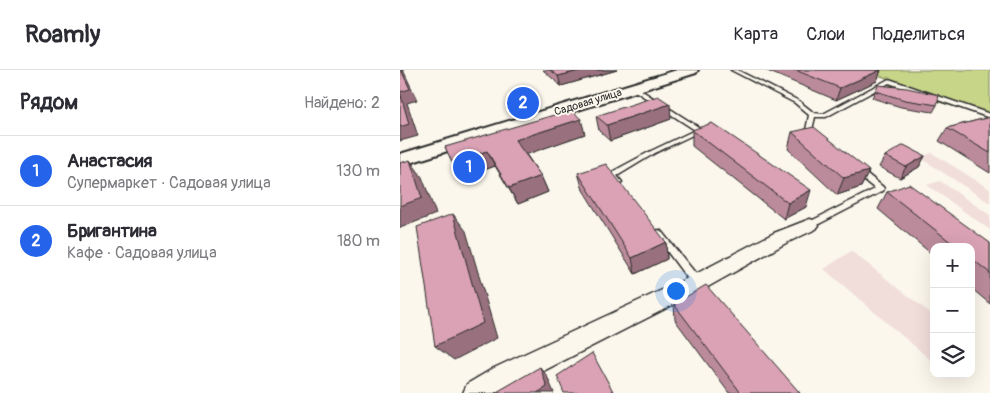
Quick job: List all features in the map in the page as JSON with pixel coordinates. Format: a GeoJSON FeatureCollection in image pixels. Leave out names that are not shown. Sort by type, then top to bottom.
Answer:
{"type":"FeatureCollection","features":[{"type":"Feature","properties":{"kind":"street","name":"Садовая улица"},"geometry":{"type":"LineString","coordinates":[[400,160],[690,70]]}},
{"type":"Feature","properties":{"kind":"street"},"geometry":{"type":"LineString","coordinates":[[476,393],[503,377],[697,282],[780,238],[810,225]]}},
{"type":"Feature","properties":{"kind":"lane"},"geometry":{"type":"LineString","coordinates":[[733,70],[798,102],[812,115],[824,116],[888,81]]}},
{"type":"Feature","properties":{"kind":"lane"},"geometry":{"type":"LineString","coordinates":[[880,79],[990,116]]}},
{"type":"Feature","properties":{"kind":"lane"},"geometry":{"type":"LineString","coordinates":[[625,190],[613,175],[653,152],[700,130],[634,88]]}},
{"type":"Feature","properties":{"kind":"lane"},"geometry":{"type":"LineString","coordinates":[[812,115],[809,130],[823,142]]}},
{"type":"Feature","properties":{"kind":"lane"},"geometry":{"type":"LineString","coordinates":[[810,225],[880,190],[852,166]]}},
{"type":"Feature","properties":{"kind":"lane"},"geometry":{"type":"LineString","coordinates":[[655,229],[697,282]]}},
{"type":"Feature","properties":{"kind":"shaded area"},"geometry":{"type":"Polygon","coordinates":[[[932,153],[990,189],[990,203],[919,157],[932,153]]]}},
{"type":"Feature","properties":{"kind":"shaded area"},"geometry":{"type":"Polygon","coordinates":[[[940,181],[990,215],[990,230],[927,185],[940,181]]]}},
{"type":"Feature","properties":{"kind":"shaded area"},"geometry":{"type":"Polygon","coordinates":[[[851,251],[930,313],[930,360],[824,269],[851,251]]]}},
{"type":"Feature","properties":{"kind":"green space"},"geometry":{"type":"Polygon","coordinates":[[[864,70],[990,70],[990,119],[980,114],[887,87],[897,82],[864,70]]]}},
{"type":"Feature","properties":{"kind":"building"},"geometry":{"type":"Polygon","coordinates":[[[400,70],[410,89],[400,92],[400,70]]]}},
{"type":"Feature","properties":{"kind":"building"},"geometry":{"type":"Polygon","coordinates":[[[550,70],[583,70],[558,76],[550,70]]]}},
{"type":"Feature","properties":{"kind":"building"},"geometry":{"type":"Polygon","coordinates":[[[795,70],[881,70],[840,88],[795,70]]]}},
{"type":"Feature","properties":{"kind":"building"},"geometry":{"type":"Polygon","coordinates":[[[878,85],[907,88],[939,95],[937,105],[905,100],[875,91],[878,85]]]}},
{"type":"Feature","properties":{"kind":"building"},"geometry":{"type":"Polygon","coordinates":[[[400,92],[409,124],[400,127],[400,92]]]}},
{"type":"Feature","properties":{"kind":"building"},"geometry":{"type":"Polygon","coordinates":[[[658,96],[670,104],[607,125],[596,116],[658,96]]]}},
{"type":"Feature","properties":{"kind":"building"},"geometry":{"type":"Polygon","coordinates":[[[571,110],[581,119],[515,140],[541,176],[509,188],[487,151],[452,162],[445,147],[571,110]]]}},
{"type":"Feature","properties":{"kind":"building"},"geometry":{"type":"Polygon","coordinates":[[[990,117],[990,153],[947,128],[990,117]]]}},
{"type":"Feature","properties":{"kind":"building"},"geometry":{"type":"Polygon","coordinates":[[[712,123],[811,190],[788,203],[692,130],[712,123]]]}},
{"type":"Feature","properties":{"kind":"building"},"geometry":{"type":"Polygon","coordinates":[[[814,127],[869,171],[844,178],[792,132],[814,127]]]}},
{"type":"Feature","properties":{"kind":"building"},"geometry":{"type":"Polygon","coordinates":[[[904,145],[925,156],[906,167],[885,156],[904,145]]]}},
{"type":"Feature","properties":{"kind":"building"},"geometry":{"type":"Polygon","coordinates":[[[410,160],[422,198],[400,206],[400,163],[410,160]]]}},
{"type":"Feature","properties":{"kind":"building"},"geometry":{"type":"Polygon","coordinates":[[[606,164],[666,242],[632,258],[578,173],[606,164]]]}},
{"type":"Feature","properties":{"kind":"building"},"geometry":{"type":"Polygon","coordinates":[[[909,184],[990,243],[990,273],[975,261],[975,243],[952,243],[887,192],[909,184]]]}},
{"type":"Feature","properties":{"kind":"building"},"geometry":{"type":"Polygon","coordinates":[[[453,214],[483,323],[435,346],[417,227],[453,214]]]}},
{"type":"Feature","properties":{"kind":"building"},"geometry":{"type":"Polygon","coordinates":[[[706,285],[800,393],[741,393],[674,304],[706,285]]]}},
{"type":"Feature","properties":{"kind":"building"},"geometry":{"type":"Polygon","coordinates":[[[592,353],[614,393],[564,393],[557,376],[592,353]]]}},
{"type":"Feature","properties":{"kind":"building"},"geometry":{"type":"Polygon","coordinates":[[[540,367],[547,387],[537,393],[495,393],[540,367]]]}},
{"type":"Feature","properties":{"kind":"place","name":"Бригантина"},"geometry":{"type":"Point","coordinates":[523,103]}},
{"type":"Feature","properties":{"kind":"place","name":"Анастасия"},"geometry":{"type":"Point","coordinates":[469,167]}}]}
